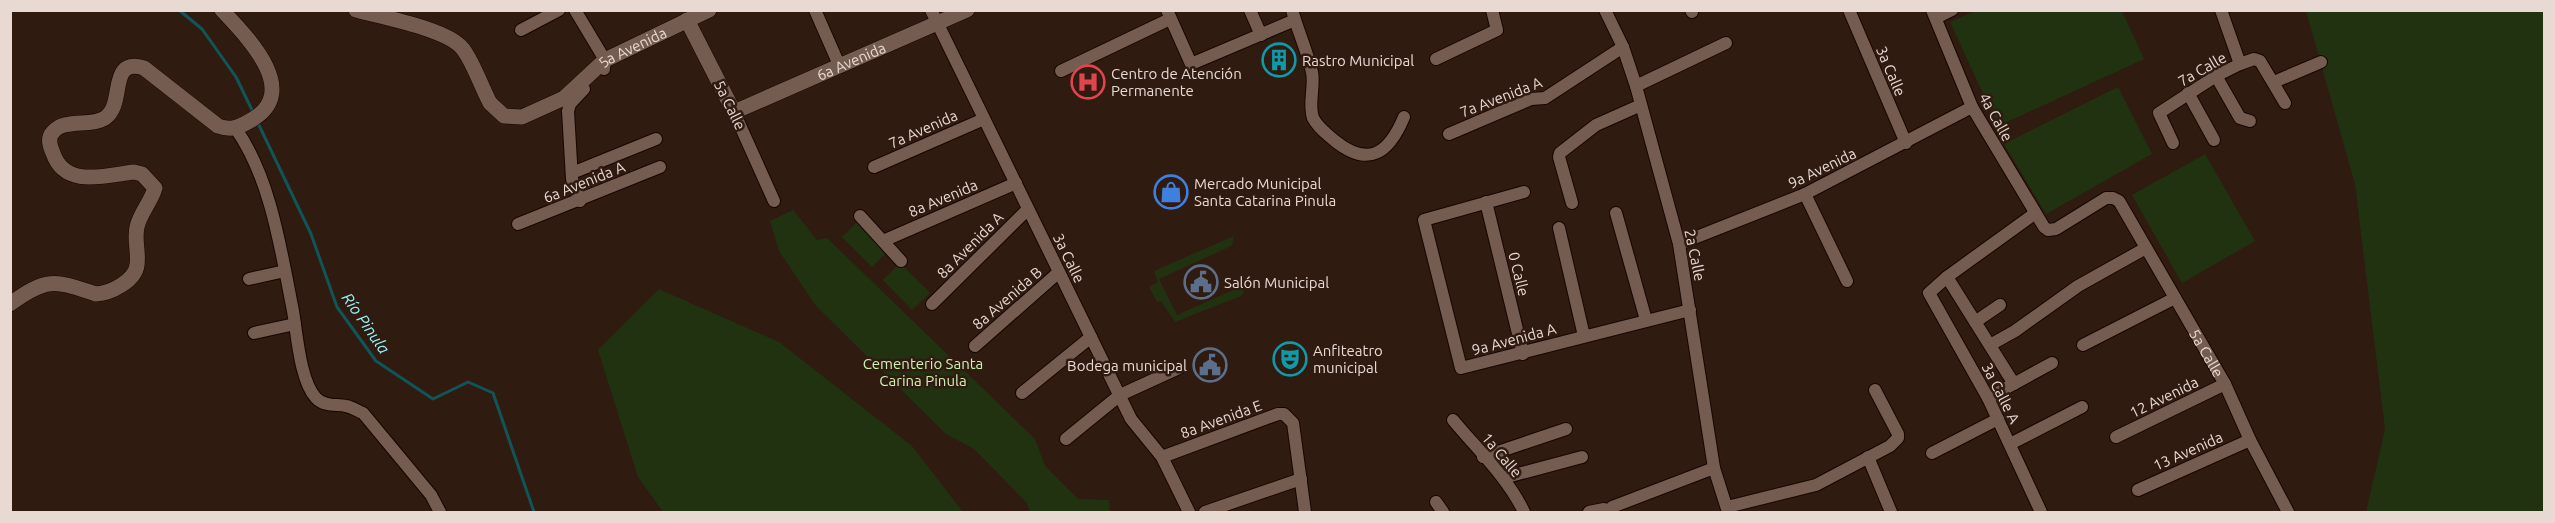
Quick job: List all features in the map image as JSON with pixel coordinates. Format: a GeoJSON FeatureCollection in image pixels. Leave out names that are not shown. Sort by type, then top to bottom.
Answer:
{"type":"FeatureCollection","features":[{"type":"Feature","properties":{"kind":"street"},"geometry":{"type":"LineString","coordinates":[[10,304],[47,284],[61,282],[102,294],[124,283],[135,273],[137,224],[155,188],[142,174],[134,172],[82,177],[69,174],[58,164],[49,142],[52,132],[60,126],[93,123],[109,115],[115,104],[120,75],[125,69],[136,66],[144,68],[218,126],[228,130],[241,126],[263,113],[269,102],[270,90],[266,65],[251,42],[222,10]]}},
{"type":"Feature","properties":{"kind":"street","name":"5a Avenida"},"geometry":{"type":"LineString","coordinates":[[356,10],[453,39],[463,49],[490,103],[504,116],[522,117],[564,98],[605,60],[684,15],[709,10]]}},
{"type":"Feature","properties":{"kind":"street"},"geometry":{"type":"LineString","coordinates":[[521,30],[559,10]]}},
{"type":"Feature","properties":{"kind":"street"},"geometry":{"type":"LineString","coordinates":[[575,10],[605,60],[604,71],[574,98],[568,111],[572,173],[580,201]]}},
{"type":"Feature","properties":{"kind":"street"},"geometry":{"type":"LineString","coordinates":[[815,10],[840,67]]}},
{"type":"Feature","properties":{"kind":"street","name":"6a Avenida"},"geometry":{"type":"LineString","coordinates":[[734,112],[840,67],[935,17],[967,10]]}},
{"type":"Feature","properties":{"kind":"street"},"geometry":{"type":"LineString","coordinates":[[1250,10],[1261,35]]}},
{"type":"Feature","properties":{"kind":"street"},"geometry":{"type":"LineString","coordinates":[[1437,58],[1498,29],[1492,10]]}},
{"type":"Feature","properties":{"kind":"street","name":"2a Calle"},"geometry":{"type":"LineString","coordinates":[[1605,10],[1623,47],[1636,86],[1679,244],[1714,468],[1727,510]]}},
{"type":"Feature","properties":{"kind":"street","name":"3a Calle"},"geometry":{"type":"LineString","coordinates":[[1849,10],[1906,143]]}},
{"type":"Feature","properties":{"kind":"street"},"geometry":{"type":"LineString","coordinates":[[1934,14],[1952,10]]}},
{"type":"Feature","properties":{"kind":"street","name":"7a Calle"},"geometry":{"type":"LineString","coordinates":[[2173,143],[2159,113],[2216,76],[2240,64],[2221,10]]}},
{"type":"Feature","properties":{"kind":"street","name":"4a Calle"},"geometry":{"type":"LineString","coordinates":[[1934,14],[1972,107],[2034,214],[2048,230]]}},
{"type":"Feature","properties":{"kind":"street","name":"5a Calle"},"geometry":{"type":"LineString","coordinates":[[684,15],[734,112],[774,201]]}},
{"type":"Feature","properties":{"kind":"street"},"geometry":{"type":"LineString","coordinates":[[1061,71],[1168,15],[1191,64],[1261,35],[1293,16],[1312,74],[1311,109],[1320,129],[1347,150],[1364,156],[1379,151],[1392,142],[1404,117]]}},
{"type":"Feature","properties":{"kind":"street","name":"3a Calle"},"geometry":{"type":"LineString","coordinates":[[935,17],[1131,419],[1162,457],[1189,513]]}},
{"type":"Feature","properties":{"kind":"street"},"geometry":{"type":"LineString","coordinates":[[1636,86],[1726,43]]}},
{"type":"Feature","properties":{"kind":"street","name":"7a Avenida A"},"geometry":{"type":"LineString","coordinates":[[1449,134],[1531,99],[1545,98],[1623,47]]}},
{"type":"Feature","properties":{"kind":"street"},"geometry":{"type":"LineString","coordinates":[[2240,64],[2254,59],[2260,61],[2285,103]]}},
{"type":"Feature","properties":{"kind":"street"},"geometry":{"type":"LineString","coordinates":[[2274,82],[2321,62]]}},
{"type":"Feature","properties":{"kind":"street"},"geometry":{"type":"LineString","coordinates":[[2216,76],[2241,118],[2250,121]]}},
{"type":"Feature","properties":{"kind":"street"},"geometry":{"type":"LineString","coordinates":[[2188,93],[2214,140]]}},
{"type":"Feature","properties":{"kind":"street"},"geometry":{"type":"LineString","coordinates":[[1572,203],[1559,155],[1596,125],[1641,105]]}},
{"type":"Feature","properties":{"kind":"street","name":"9a Avenida"},"geometry":{"type":"LineString","coordinates":[[1679,244],[1805,194],[1972,107]]}},
{"type":"Feature","properties":{"kind":"street","name":"7a Avenida"},"geometry":{"type":"LineString","coordinates":[[874,167],[984,119]]}},
{"type":"Feature","properties":{"kind":"street"},"geometry":{"type":"LineString","coordinates":[[241,126],[259,171],[285,271],[306,376],[312,393],[326,404],[348,406],[363,413],[431,495],[440,513]]}},
{"type":"Feature","properties":{"kind":"street"},"geometry":{"type":"LineString","coordinates":[[572,173],[656,139]]}},
{"type":"Feature","properties":{"kind":"street","name":"6a Avenida A"},"geometry":{"type":"LineString","coordinates":[[518,224],[660,167]]}},
{"type":"Feature","properties":{"kind":"street","name":"8a Avenida"},"geometry":{"type":"LineString","coordinates":[[883,241],[1016,183]]}},
{"type":"Feature","properties":{"kind":"street"},"geometry":{"type":"LineString","coordinates":[[1486,202],[1524,192]]}},
{"type":"Feature","properties":{"kind":"street"},"geometry":{"type":"LineString","coordinates":[[1805,194],[1847,281]]}},
{"type":"Feature","properties":{"kind":"street","name":"5a Calle"},"geometry":{"type":"LineString","coordinates":[[2048,230],[2056,229],[2106,198],[2116,198],[2225,384],[2250,440],[2288,513]]}},
{"type":"Feature","properties":{"kind":"street","name":"9a Avenida A"},"geometry":{"type":"LineString","coordinates":[[1486,202],[1425,219],[1462,369],[1690,310]]}},
{"type":"Feature","properties":{"kind":"street","name":"0 Calle"},"geometry":{"type":"LineString","coordinates":[[1486,202],[1523,354]]}},
{"type":"Feature","properties":{"kind":"street","name":"8a Avenida A"},"geometry":{"type":"LineString","coordinates":[[932,304],[1028,208]]}},
{"type":"Feature","properties":{"kind":"street"},"geometry":{"type":"LineString","coordinates":[[1616,213],[1646,320]]}},
{"type":"Feature","properties":{"kind":"street"},"geometry":{"type":"LineString","coordinates":[[2014,384],[1947,277],[2034,214]]}},
{"type":"Feature","properties":{"kind":"street"},"geometry":{"type":"LineString","coordinates":[[860,216],[901,261]]}},
{"type":"Feature","properties":{"kind":"street"},"geometry":{"type":"LineString","coordinates":[[1559,228],[1584,336]]}},
{"type":"Feature","properties":{"kind":"street"},"geometry":{"type":"LineString","coordinates":[[1990,345],[2015,331],[2078,286],[2146,248]]}},
{"type":"Feature","properties":{"kind":"street"},"geometry":{"type":"LineString","coordinates":[[249,279],[285,271]]}},
{"type":"Feature","properties":{"kind":"street","name":"8a Avenida B"},"geometry":{"type":"LineString","coordinates":[[975,346],[1059,272]]}},
{"type":"Feature","properties":{"kind":"street","name":"3a Calle A"},"geometry":{"type":"LineString","coordinates":[[1947,277],[1930,291],[1988,398],[2040,512]]}},
{"type":"Feature","properties":{"kind":"street"},"geometry":{"type":"LineString","coordinates":[[2084,345],[2175,298]]}},
{"type":"Feature","properties":{"kind":"street"},"geometry":{"type":"LineString","coordinates":[[1976,322],[2000,305]]}},
{"type":"Feature","properties":{"kind":"street"},"geometry":{"type":"LineString","coordinates":[[254,333],[295,324]]}},
{"type":"Feature","properties":{"kind":"street"},"geometry":{"type":"LineString","coordinates":[[1022,393],[1091,337]]}},
{"type":"Feature","properties":{"kind":"street"},"geometry":{"type":"LineString","coordinates":[[1988,398],[2052,363]]}},
{"type":"Feature","properties":{"kind":"street"},"geometry":{"type":"LineString","coordinates":[[1066,439],[1120,395],[1179,368]]}},
{"type":"Feature","properties":{"kind":"street","name":"12 Avenida"},"geometry":{"type":"LineString","coordinates":[[2116,437],[2225,384]]}},
{"type":"Feature","properties":{"kind":"street"},"geometry":{"type":"LineString","coordinates":[[1727,510],[1816,485],[1890,446],[1898,438],[1898,434],[1875,390]]}},
{"type":"Feature","properties":{"kind":"street"},"geometry":{"type":"LineString","coordinates":[[2010,444],[2082,407]]}},
{"type":"Feature","properties":{"kind":"street","name":"8a Avenida E"},"geometry":{"type":"LineString","coordinates":[[1162,457],[1278,414],[1290,418],[1293,423],[1301,479]]}},
{"type":"Feature","properties":{"kind":"street"},"geometry":{"type":"LineString","coordinates":[[1932,453],[1998,419]]}},
{"type":"Feature","properties":{"kind":"street","name":"1a Calle"},"geometry":{"type":"LineString","coordinates":[[1453,420],[1503,478],[1524,513]]}},
{"type":"Feature","properties":{"kind":"street"},"geometry":{"type":"LineString","coordinates":[[1483,457],[1566,429]]}},
{"type":"Feature","properties":{"kind":"street","name":"13 Avenida"},"geometry":{"type":"LineString","coordinates":[[2138,490],[2250,440]]}},
{"type":"Feature","properties":{"kind":"street"},"geometry":{"type":"LineString","coordinates":[[1503,478],[1582,457]]}},
{"type":"Feature","properties":{"kind":"street"},"geometry":{"type":"LineString","coordinates":[[1868,457],[1892,513]]}},
{"type":"Feature","properties":{"kind":"street"},"geometry":{"type":"LineString","coordinates":[[1589,513],[1714,468]]}},
{"type":"Feature","properties":{"kind":"street"},"geometry":{"type":"LineString","coordinates":[[1205,513],[1301,479],[1305,513]]}},
{"type":"Feature","properties":{"kind":"green space"},"geometry":{"type":"Polygon","coordinates":[[[1975,11],[2122,11],[2144,59],[1998,126],[1950,22],[1975,11]]]}},
{"type":"Feature","properties":{"kind":"green space"},"geometry":{"type":"Polygon","coordinates":[[[2306,11],[2544,11],[2544,512],[2366,512],[2385,429],[2355,184],[2306,11]]]}},
{"type":"Feature","properties":{"kind":"green space"},"geometry":{"type":"Polygon","coordinates":[[[2118,87],[2152,154],[2046,214],[2004,144],[2118,87]]]}},
{"type":"Feature","properties":{"kind":"green space"},"geometry":{"type":"Polygon","coordinates":[[[2205,154],[2255,241],[2182,283],[2132,195],[2205,154]]]}},
{"type":"Feature","properties":{"kind":"green space","name":"Cementerio Santa Carina Pinula"},"geometry":{"type":"Polygon","coordinates":[[[793,210],[817,240],[827,238],[1035,439],[1045,466],[1078,499],[1109,500],[1110,512],[1030,512],[1027,503],[974,449],[946,434],[816,306],[779,251],[770,221],[793,210]]]}},
{"type":"Feature","properties":{"kind":"green space"},"geometry":{"type":"Polygon","coordinates":[[[859,220],[889,250],[872,267],[842,237],[859,220]]]}},
{"type":"Feature","properties":{"kind":"green space"},"geometry":{"type":"Polygon","coordinates":[[[1234,236],[1232,245],[1227,248],[1159,279],[1177,315],[1242,286],[1245,290],[1241,296],[1175,322],[1161,301],[1157,302],[1149,287],[1158,282],[1154,271],[1234,236]]]}},
{"type":"Feature","properties":{"kind":"green space"},"geometry":{"type":"Polygon","coordinates":[[[900,263],[930,293],[912,310],[883,280],[900,263]]]}},
{"type":"Feature","properties":{"kind":"green space"},"geometry":{"type":"Polygon","coordinates":[[[659,289],[779,342],[912,446],[963,512],[663,512],[638,477],[598,350],[659,289]]]}},
{"type":"Feature","properties":{"kind":"waterway","name":"Río Pinula"},"geometry":{"type":"LineString","coordinates":[[179,10],[202,29],[236,77],[253,112]]}},
{"type":"Feature","properties":{"kind":"waterway","name":"Río Pinula"},"geometry":{"type":"LineString","coordinates":[[257,121],[311,234],[337,307],[376,361],[433,399],[468,382],[493,393],[534,512]]}},
{"type":"Feature","properties":{"kind":"place","name":"Rastro Municipal"},"geometry":{"type":"Point","coordinates":[1279,60]}},
{"type":"Feature","properties":{"kind":"place","name":"Centro de Atención Permanente"},"geometry":{"type":"Point","coordinates":[1088,82]}},
{"type":"Feature","properties":{"kind":"place","name":"Mercado Municipal Santa Catarina Pinula"},"geometry":{"type":"Point","coordinates":[1171,192]}},
{"type":"Feature","properties":{"kind":"place","name":"Salón Municipal"},"geometry":{"type":"Point","coordinates":[1201,282]}},
{"type":"Feature","properties":{"kind":"place","name":"Anfiteatro municipal"},"geometry":{"type":"Point","coordinates":[1290,359]}},
{"type":"Feature","properties":{"kind":"place","name":"Bodega municipal"},"geometry":{"type":"Point","coordinates":[1210,365]}}]}
